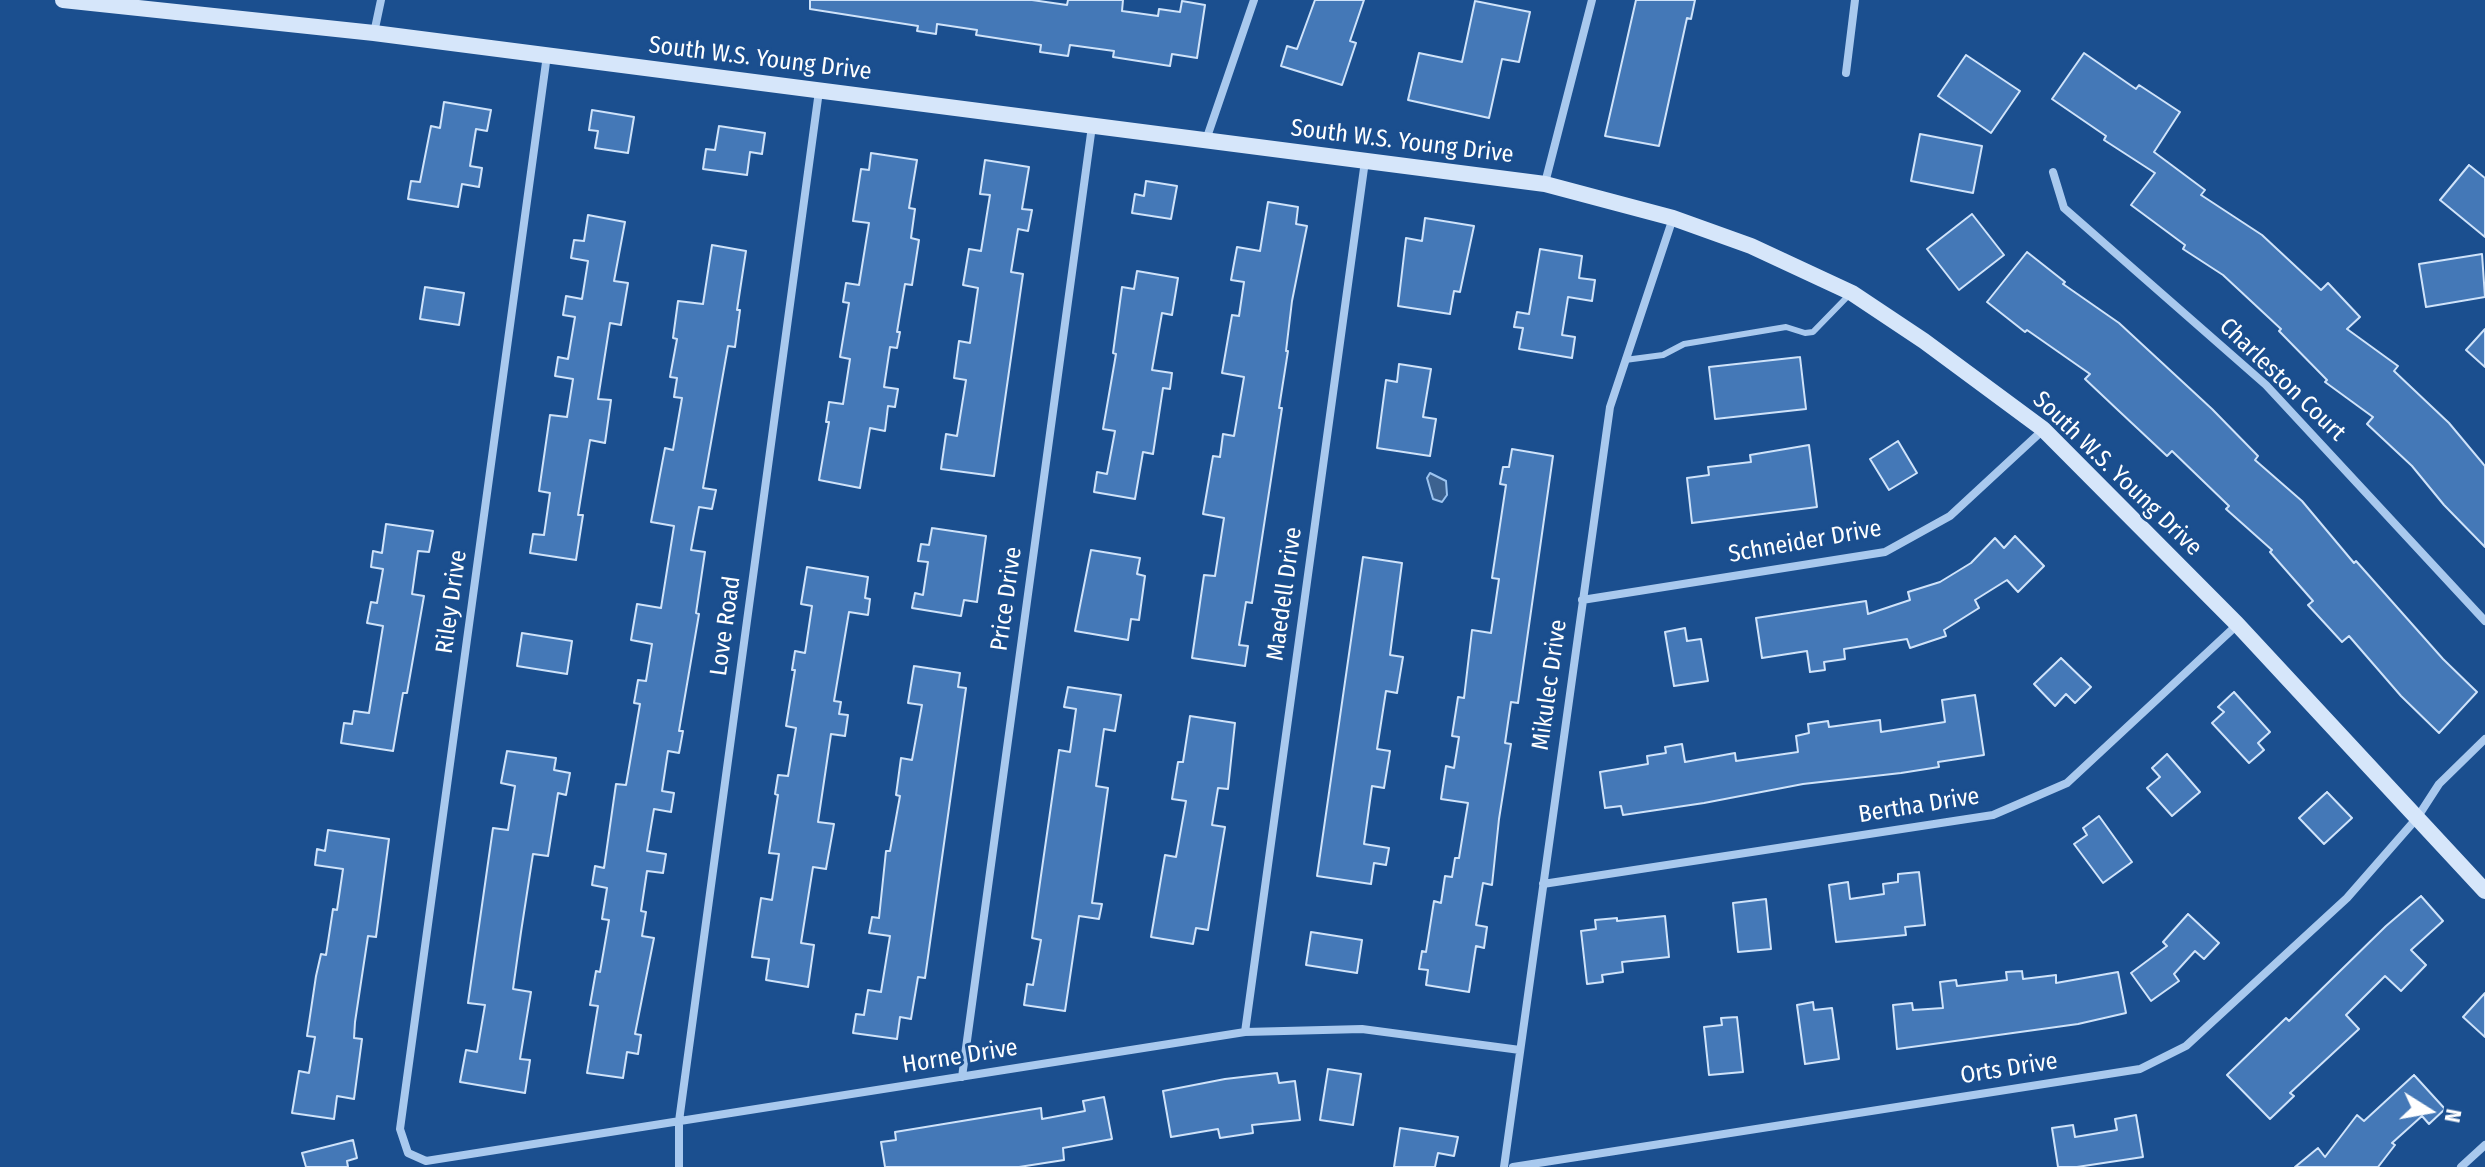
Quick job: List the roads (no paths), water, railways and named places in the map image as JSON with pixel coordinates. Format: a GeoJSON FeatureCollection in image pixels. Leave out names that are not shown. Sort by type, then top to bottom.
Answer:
{"type":"FeatureCollection","features":[{"type":"Feature","properties":{"kind":"main road","name":"South W.S. Young Drive"},"geometry":{"type":"LineString","coordinates":[[63,0],[374,33],[1545,184],[1673,218],[1751,246],[1852,293],[1924,341],[2043,429],[2237,624],[2485,891]]}},
{"type":"Feature","properties":{"kind":"street"},"geometry":{"type":"LineString","coordinates":[[374,33],[381,0]]}},
{"type":"Feature","properties":{"kind":"street"},"geometry":{"type":"LineString","coordinates":[[1205,141],[1254,0]]}},
{"type":"Feature","properties":{"kind":"street"},"geometry":{"type":"LineString","coordinates":[[1545,184],[1592,0]]}},
{"type":"Feature","properties":{"kind":"street"},"geometry":{"type":"LineString","coordinates":[[1846,73],[1855,0]]}},
{"type":"Feature","properties":{"kind":"street","name":"Riley Drive"},"geometry":{"type":"LineString","coordinates":[[408,1153],[400,1129],[547,55]]}},
{"type":"Feature","properties":{"kind":"street","name":"Love Road"},"geometry":{"type":"LineString","coordinates":[[679,1167],[679,1121],[820,90]]}},
{"type":"Feature","properties":{"kind":"street","name":"Price Drive"},"geometry":{"type":"LineString","coordinates":[[962,1077],[1092,126]]}},
{"type":"Feature","properties":{"kind":"street","name":"Maedell Drive"},"geometry":{"type":"LineString","coordinates":[[1245,1032],[1365,161]]}},
{"type":"Feature","properties":{"kind":"street","name":"Charleston Court"},"geometry":{"type":"LineString","coordinates":[[2053,172],[2064,208],[2266,385],[2485,621]]}},
{"type":"Feature","properties":{"kind":"street","name":"Mikulec Drive"},"geometry":{"type":"LineString","coordinates":[[1504,1167],[1610,407],[1673,218]]}},
{"type":"Feature","properties":{"kind":"street","name":"Schneider Drive"},"geometry":{"type":"LineString","coordinates":[[1582,600],[1885,552],[1950,516],[2043,429]]}},
{"type":"Feature","properties":{"kind":"street","name":"Bertha Drive"},"geometry":{"type":"LineString","coordinates":[[1543,884],[1993,815],[2067,783],[2237,624]]}},
{"type":"Feature","properties":{"kind":"street"},"geometry":{"type":"LineString","coordinates":[[2417,818],[2439,784],[2485,739]]}},
{"type":"Feature","properties":{"kind":"street","name":"Orts Drive"},"geometry":{"type":"LineString","coordinates":[[1513,1167],[2140,1069],[2186,1046],[2347,898],[2417,818]]}},
{"type":"Feature","properties":{"kind":"street","name":"Horne Drive"},"geometry":{"type":"LineString","coordinates":[[408,1153],[426,1161],[1245,1032],[1362,1029],[1520,1050]]}},
{"type":"Feature","properties":{"kind":"street"},"geometry":{"type":"LineString","coordinates":[[2461,1167],[2484,1149]]}},
{"type":"Feature","properties":{"kind":"lane"},"geometry":{"type":"LineString","coordinates":[[1625,360],[1663,355],[1684,344],[1786,327],[1805,333],[1813,332],[1852,293]]}},
{"type":"Feature","properties":{"kind":"water"},"geometry":{"type":"Polygon","coordinates":[[[1430,473],[1446,481],[1447,495],[1442,502],[1433,499],[1427,478],[1430,473]]]}}]}
